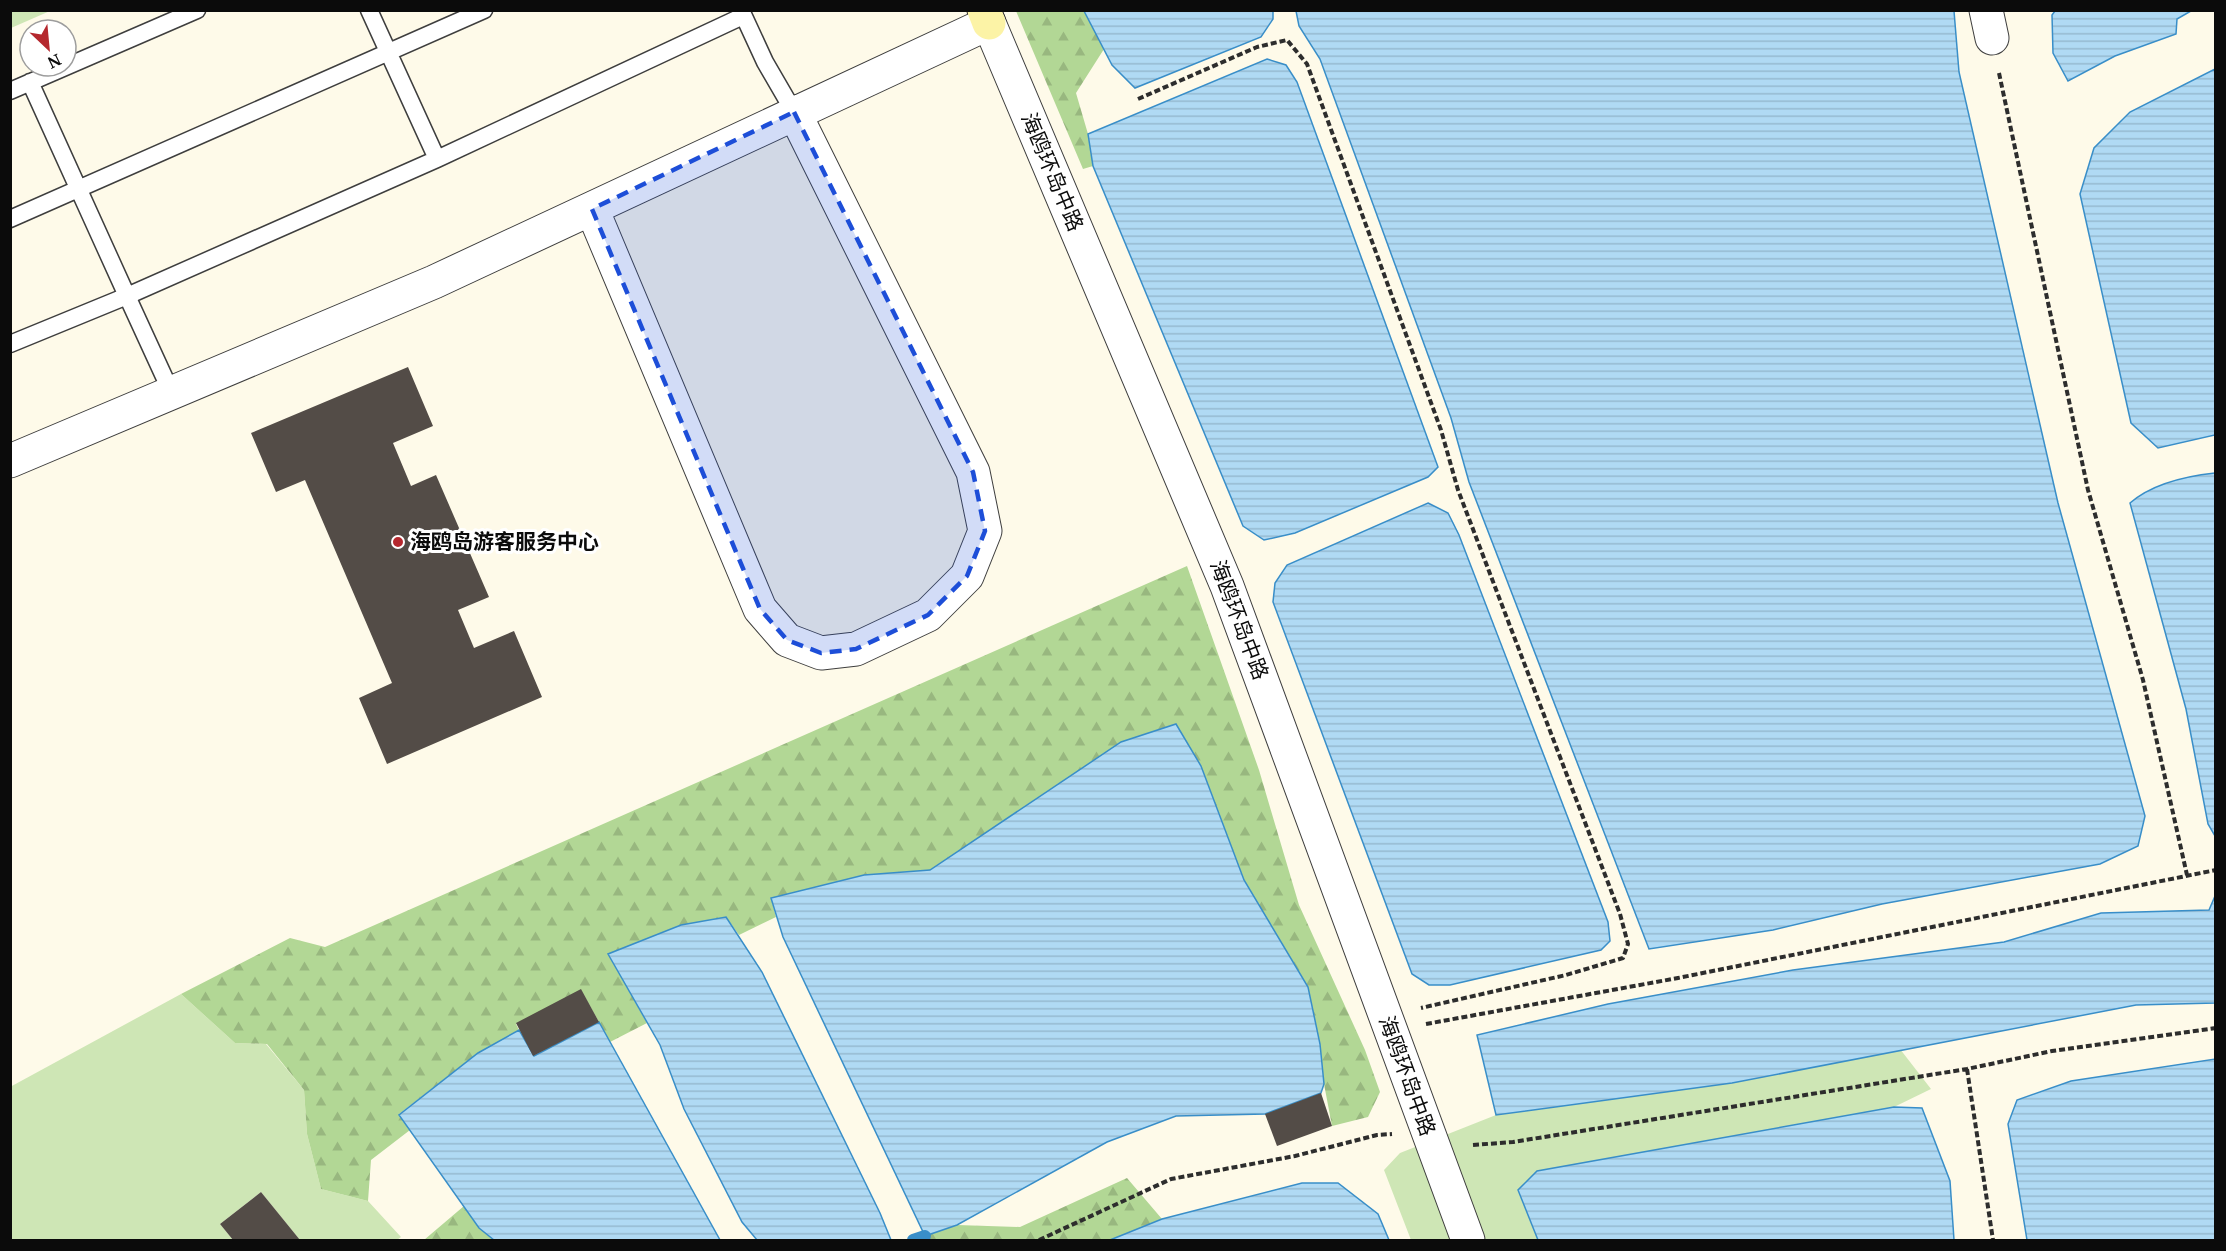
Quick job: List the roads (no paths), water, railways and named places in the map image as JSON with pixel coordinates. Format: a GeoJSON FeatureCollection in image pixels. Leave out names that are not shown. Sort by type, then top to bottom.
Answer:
{"type":"FeatureCollection","features":[{"type":"Feature","properties":{"kind":"street"},"geometry":{"type":"LineString","coordinates":[[10,460],[172,394],[434,282],[592,209],[986,17]]}},
{"type":"Feature","properties":{"kind":"street","name":"海鸥环岛中路"},"geometry":{"type":"LineString","coordinates":[[986,17],[1227,585],[1427,1134],[1468,1240]]}},
{"type":"Feature","properties":{"kind":"street"},"geometry":{"type":"LineString","coordinates":[[592,209],[760,609],[787,640],[821,653],[856,649],[928,615],[967,576],[985,531],[973,472],[794,112]]}},
{"type":"Feature","properties":{"kind":"lane"},"geometry":{"type":"LineString","coordinates":[[10,91],[197,10]]}},
{"type":"Feature","properties":{"kind":"lane"},"geometry":{"type":"LineString","coordinates":[[369,10],[437,159]]}},
{"type":"Feature","properties":{"kind":"lane"},"geometry":{"type":"LineString","coordinates":[[10,219],[390,54],[484,10]]}},
{"type":"Feature","properties":{"kind":"lane"},"geometry":{"type":"LineString","coordinates":[[10,344],[127,296],[437,159],[742,13],[765,62],[794,112]]}},
{"type":"Feature","properties":{"kind":"lane"},"geometry":{"type":"LineString","coordinates":[[30,82],[172,394]]}},
{"type":"Feature","properties":{"kind":"water"},"geometry":{"type":"Polygon","coordinates":[[[1084,11],[1273,11],[1273,19],[1261,37],[1135,88],[1112,65],[1084,11]]]}},
{"type":"Feature","properties":{"kind":"water"},"geometry":{"type":"Polygon","coordinates":[[[1296,11],[1954,11],[1959,72],[2058,503],[2145,816],[2138,846],[2100,864],[1882,904],[1773,930],[1649,949],[1469,482],[1451,418],[1320,59],[1299,26],[1296,11]]]}},
{"type":"Feature","properties":{"kind":"water"},"geometry":{"type":"Polygon","coordinates":[[[2055,11],[2191,11],[2177,19],[2176,34],[2115,56],[2068,81],[2053,53],[2052,15],[2055,11]]]}},
{"type":"Feature","properties":{"kind":"water"},"geometry":{"type":"Polygon","coordinates":[[[1267,59],[1286,65],[1297,82],[1438,467],[1428,477],[1295,533],[1264,540],[1243,526],[1093,166],[1088,134],[1267,59]]]}},
{"type":"Feature","properties":{"kind":"water"},"geometry":{"type":"Polygon","coordinates":[[[2215,69],[2215,435],[2158,448],[2131,423],[2080,194],[2094,148],[2130,112],[2215,69]]]}},
{"type":"Feature","properties":{"kind":"water"},"geometry":{"type":"Polygon","coordinates":[[[2216,473],[2215,836],[2208,824],[2186,709],[2130,503],[2139,496],[2170,482],[2216,473]]]}},
{"type":"Feature","properties":{"kind":"water"},"geometry":{"type":"Polygon","coordinates":[[[1428,503],[1448,513],[1459,535],[1608,922],[1610,941],[1601,950],[1450,985],[1429,985],[1412,974],[1273,602],[1275,583],[1287,565],[1428,503]]]}},
{"type":"Feature","properties":{"kind":"water"},"geometry":{"type":"Polygon","coordinates":[[[1176,724],[1201,766],[1244,880],[1308,987],[1320,1044],[1324,1084],[1321,1093],[1265,1114],[1176,1116],[1107,1142],[957,1225],[925,1236],[783,937],[771,898],[864,875],[930,870],[1121,742],[1176,724]]]}},
{"type":"Feature","properties":{"kind":"water"},"geometry":{"type":"Polygon","coordinates":[[[2215,896],[2215,1003],[2136,1005],[1732,1083],[1496,1115],[1477,1035],[1608,1004],[1793,970],[2004,942],[2101,913],[2209,910],[2215,896]]]}},
{"type":"Feature","properties":{"kind":"water"},"geometry":{"type":"Polygon","coordinates":[[[726,917],[762,972],[891,1240],[757,1240],[742,1222],[684,1109],[660,1045],[608,954],[681,925],[726,917]]]}},
{"type":"Feature","properties":{"kind":"water"},"geometry":{"type":"Polygon","coordinates":[[[599,1022],[720,1240],[494,1240],[479,1228],[399,1115],[478,1053],[519,1030],[534,1056],[599,1022]]]}},
{"type":"Feature","properties":{"kind":"water"},"geometry":{"type":"Polygon","coordinates":[[[2215,1059],[2215,1240],[2027,1240],[2008,1124],[2017,1100],[2071,1081],[2215,1059]]]}},
{"type":"Feature","properties":{"kind":"water"},"geometry":{"type":"Polygon","coordinates":[[[1894,1107],[1922,1108],[1950,1181],[1954,1240],[1538,1240],[1518,1190],[1537,1171],[1894,1107]]]}},
{"type":"Feature","properties":{"kind":"water"},"geometry":{"type":"Polygon","coordinates":[[[1302,1183],[1338,1183],[1378,1214],[1389,1240],[1110,1240],[1162,1219],[1302,1183]]]}},
{"type":"Feature","properties":{"kind":"waterway"},"geometry":{"type":"LineString","coordinates":[[913,1240],[925,1236]]}},
{"type":"Feature","properties":{"kind":"place","name":"海鸥岛游客服务中心"},"geometry":{"type":"Point","coordinates":[398,542]}}]}
